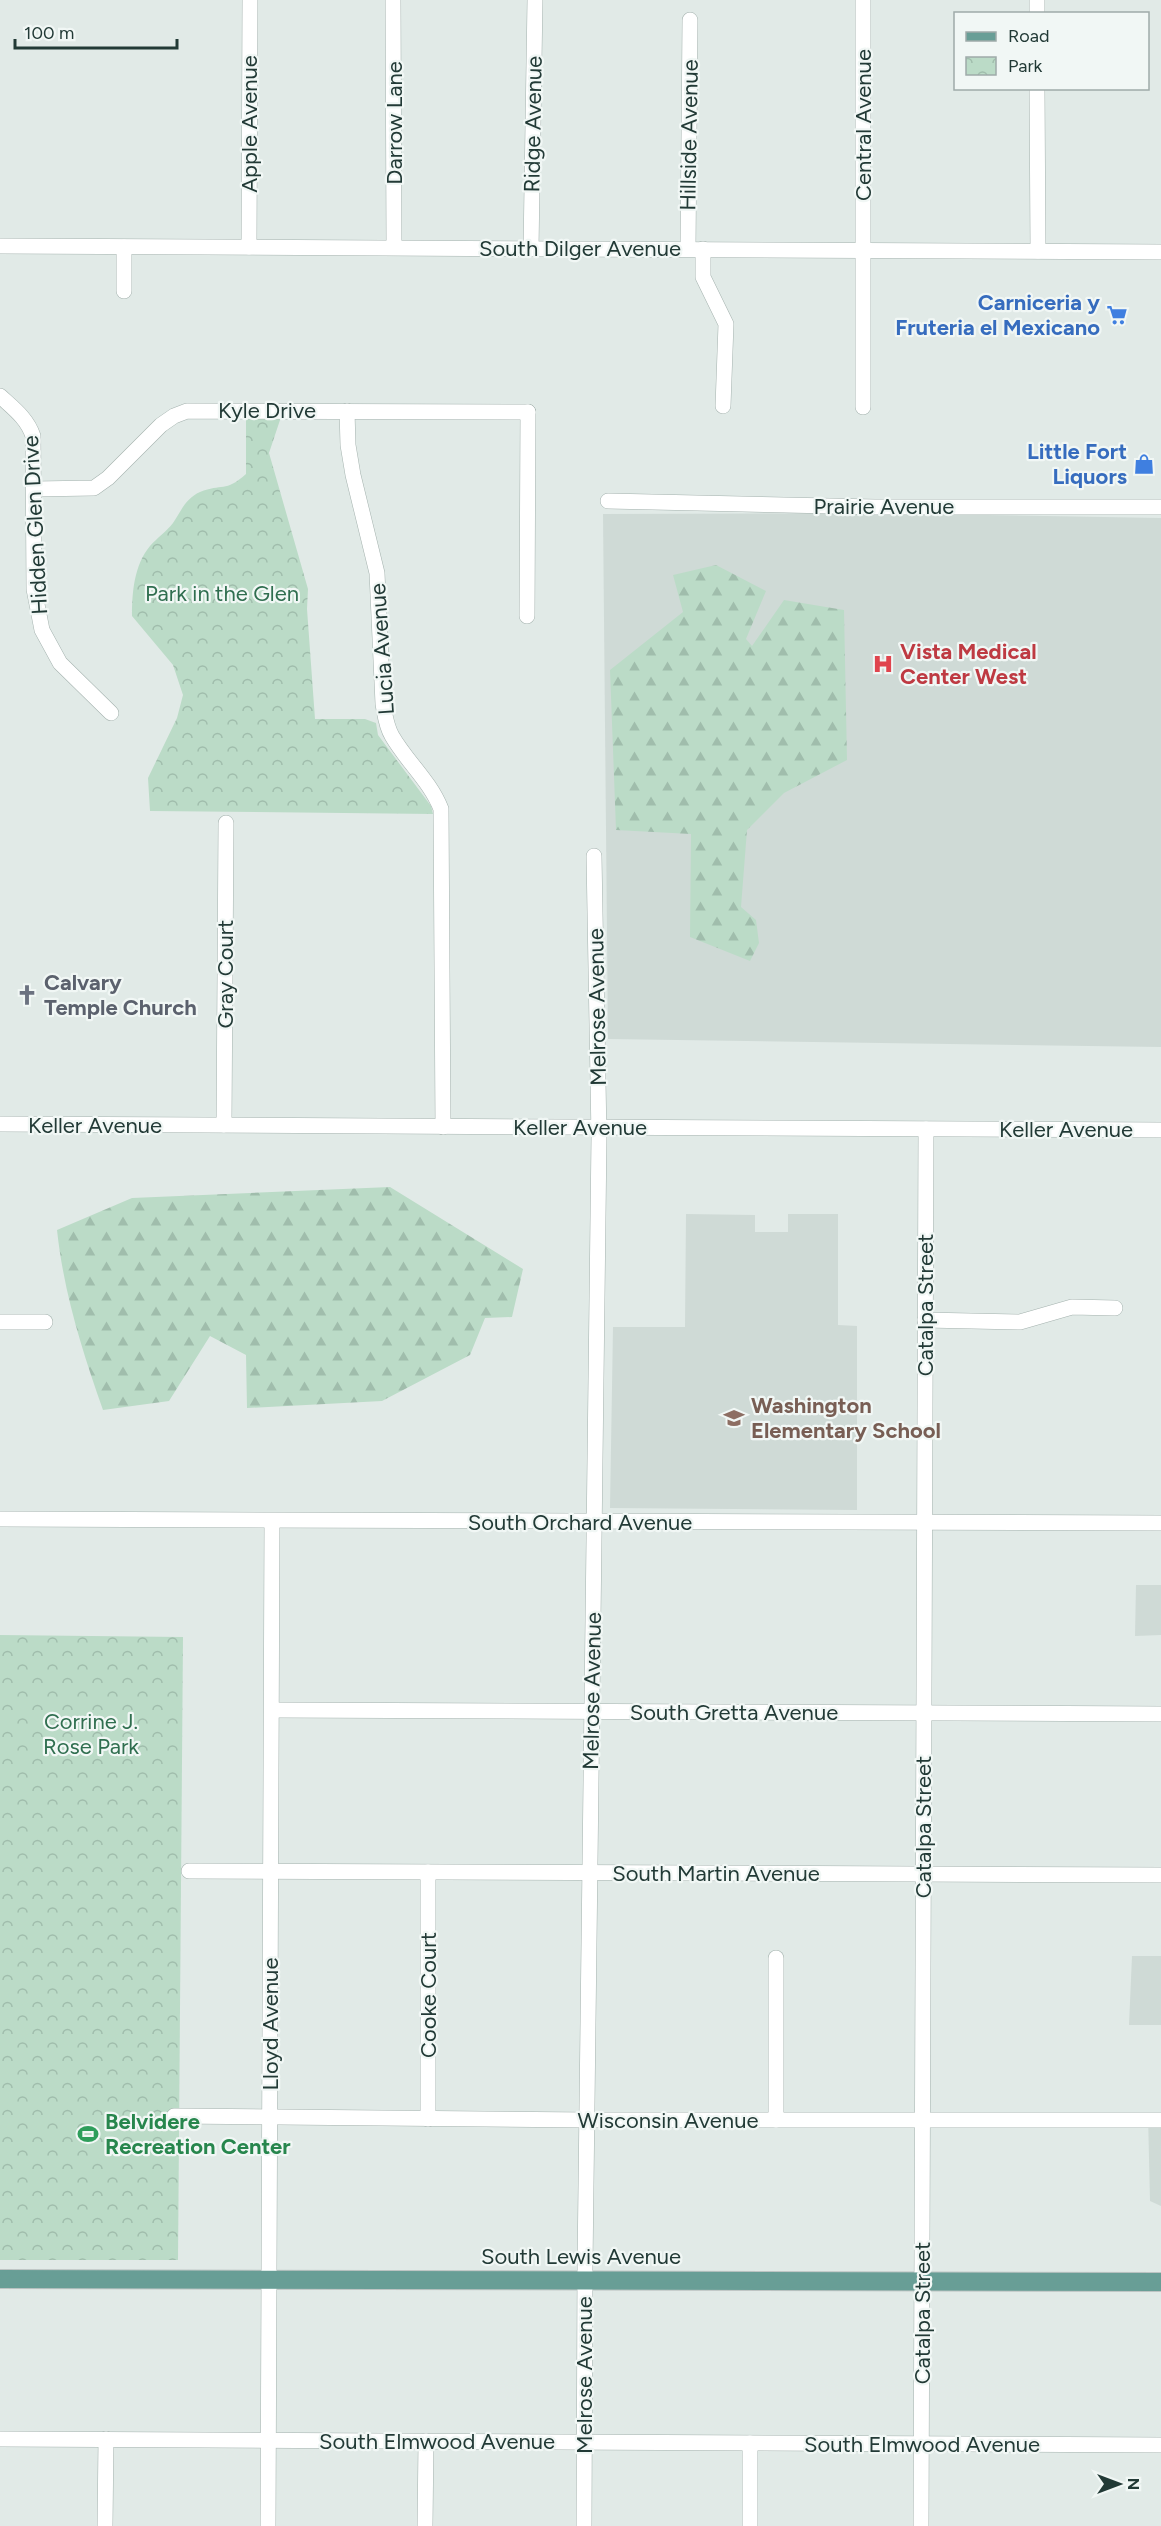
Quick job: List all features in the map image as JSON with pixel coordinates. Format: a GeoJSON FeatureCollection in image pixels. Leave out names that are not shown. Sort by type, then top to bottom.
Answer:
{"type":"FeatureCollection","features":[{"type":"Feature","properties":{"kind":"main road","name":"South Lewis Avenue"},"geometry":{"type":"LineString","coordinates":[[0,2279],[1161,2282]]}},
{"type":"Feature","properties":{"kind":"street","name":"Apple Avenue"},"geometry":{"type":"LineString","coordinates":[[249,247],[250,0]]}},
{"type":"Feature","properties":{"kind":"street","name":"Darrow Lane"},"geometry":{"type":"LineString","coordinates":[[393,0],[394,246]]}},
{"type":"Feature","properties":{"kind":"street","name":"Ridge Avenue"},"geometry":{"type":"LineString","coordinates":[[531,249],[535,0]]}},
{"type":"Feature","properties":{"kind":"street","name":"Central Avenue"},"geometry":{"type":"LineString","coordinates":[[863,0],[863,407]]}},
{"type":"Feature","properties":{"kind":"street","name":"Hillside Avenue"},"geometry":{"type":"LineString","coordinates":[[690,20],[696,249],[703,277],[726,324],[723,406]]}},
{"type":"Feature","properties":{"kind":"street"},"geometry":{"type":"LineString","coordinates":[[1037,90],[1038,251]]}},
{"type":"Feature","properties":{"kind":"street","name":"South Dilger Avenue"},"geometry":{"type":"LineString","coordinates":[[0,246],[394,246],[531,249],[1161,252]]}},
{"type":"Feature","properties":{"kind":"street"},"geometry":{"type":"LineString","coordinates":[[124,247],[124,291]]}},
{"type":"Feature","properties":{"kind":"street","name":"Hidden Glen Drive"},"geometry":{"type":"LineString","coordinates":[[0,396],[30,426],[33,436],[34,589],[42,630],[60,663],[111,713]]}},
{"type":"Feature","properties":{"kind":"street","name":"Kyle Drive"},"geometry":{"type":"LineString","coordinates":[[35,489],[94,488],[108,478],[161,426],[174,416],[187,411],[347,411],[531,407],[527,616]]}},
{"type":"Feature","properties":{"kind":"street","name":"Lucia Avenue"},"geometry":{"type":"LineString","coordinates":[[347,411],[348,445],[353,475],[377,573],[383,704],[386,722],[391,735],[430,786],[441,809],[442,1126]]}},
{"type":"Feature","properties":{"kind":"street","name":"Prairie Avenue"},"geometry":{"type":"LineString","coordinates":[[608,501],[875,507],[1161,507]]}},
{"type":"Feature","properties":{"kind":"street","name":"Gray Court"},"geometry":{"type":"LineString","coordinates":[[224,1125],[226,823]]}},
{"type":"Feature","properties":{"kind":"street","name":"Melrose Avenue"},"geometry":{"type":"LineString","coordinates":[[584,2526],[599,1127],[594,856]]}},
{"type":"Feature","properties":{"kind":"street","name":"Keller Avenue"},"geometry":{"type":"LineString","coordinates":[[0,1124],[1161,1130]]}},
{"type":"Feature","properties":{"kind":"street","name":"Catalpa Street"},"geometry":{"type":"LineString","coordinates":[[921,2526],[926,1129]]}},
{"type":"Feature","properties":{"kind":"street"},"geometry":{"type":"LineString","coordinates":[[925,1320],[1020,1322],[1072,1307],[1115,1308]]}},
{"type":"Feature","properties":{"kind":"street"},"geometry":{"type":"LineString","coordinates":[[0,1322],[45,1322]]}},
{"type":"Feature","properties":{"kind":"street","name":"South Orchard Avenue"},"geometry":{"type":"LineString","coordinates":[[0,1519],[272,1522],[1161,1523]]}},
{"type":"Feature","properties":{"kind":"street","name":"Lloyd Avenue"},"geometry":{"type":"LineString","coordinates":[[268,2526],[272,1522]]}},
{"type":"Feature","properties":{"kind":"street","name":"South Gretta Avenue"},"geometry":{"type":"LineString","coordinates":[[272,1710],[1161,1714]]}},
{"type":"Feature","properties":{"kind":"street","name":"South Martin Avenue"},"geometry":{"type":"LineString","coordinates":[[189,1871],[1161,1875]]}},
{"type":"Feature","properties":{"kind":"street","name":"Cooke Court"},"geometry":{"type":"LineString","coordinates":[[428,1872],[428,2119]]}},
{"type":"Feature","properties":{"kind":"street"},"geometry":{"type":"LineString","coordinates":[[776,1958],[776,2120]]}},
{"type":"Feature","properties":{"kind":"street","name":"Wisconsin Avenue"},"geometry":{"type":"LineString","coordinates":[[174,2116],[587,2120],[1161,2120]]}},
{"type":"Feature","properties":{"kind":"street","name":"South Elmwood Avenue"},"geometry":{"type":"LineString","coordinates":[[0,2439],[1161,2445]]}},
{"type":"Feature","properties":{"kind":"street"},"geometry":{"type":"LineString","coordinates":[[105,2526],[106,2439]]}},
{"type":"Feature","properties":{"kind":"street"},"geometry":{"type":"LineString","coordinates":[[425,2526],[426,2441]]}},
{"type":"Feature","properties":{"kind":"street"},"geometry":{"type":"LineString","coordinates":[[750,2443],[750,2526]]}},
{"type":"Feature","properties":{"kind":"shaded area","name":"Vista Medical Center West"},"geometry":{"type":"Polygon","coordinates":[[[864,513],[1161,518],[1161,1047],[608,1039],[603,514],[864,513]]]}},
{"type":"Feature","properties":{"kind":"shaded area","name":"Washington Elementary School"},"geometry":{"type":"Polygon","coordinates":[[[686,1214],[755,1215],[755,1232],[788,1232],[788,1214],[838,1214],[838,1325],[857,1326],[857,1510],[610,1508],[613,1327],[685,1327],[686,1214]]]}},
{"type":"Feature","properties":{"kind":"shaded area"},"geometry":{"type":"Polygon","coordinates":[[[1136,1585],[1161,1585],[1161,1635],[1135,1636],[1136,1585]]]}},
{"type":"Feature","properties":{"kind":"shaded area"},"geometry":{"type":"Polygon","coordinates":[[[1132,1956],[1161,1956],[1161,2025],[1129,2025],[1132,1956]]]}},
{"type":"Feature","properties":{"kind":"shaded area"},"geometry":{"type":"Polygon","coordinates":[[[1148,2115],[1161,2115],[1161,2206],[1150,2201],[1148,2115]]]}},
{"type":"Feature","properties":{"kind":"green space","name":"Park in the Glen"},"geometry":{"type":"Polygon","coordinates":[[[246,414],[282,414],[269,453],[308,589],[307,609],[315,719],[365,719],[376,723],[378,735],[431,806],[433,814],[150,811],[148,778],[177,718],[183,695],[173,665],[132,616],[137,570],[153,543],[171,526],[191,498],[207,489],[233,484],[246,474],[246,414]]]}},
{"type":"Feature","properties":{"kind":"green space"},"geometry":{"type":"Polygon","coordinates":[[[716,565],[766,591],[746,639],[752,646],[784,600],[844,610],[847,760],[784,793],[747,830],[741,907],[756,920],[759,943],[750,961],[690,937],[691,834],[616,830],[610,670],[683,612],[673,575],[716,565]]]}},
{"type":"Feature","properties":{"kind":"green space"},"geometry":{"type":"Polygon","coordinates":[[[390,1187],[523,1269],[512,1317],[485,1318],[470,1355],[382,1401],[247,1408],[246,1355],[210,1336],[169,1401],[103,1410],[75,1322],[64,1277],[57,1230],[132,1198],[390,1187]]]}},
{"type":"Feature","properties":{"kind":"green space","name":"Corrine J. Rose Park"},"geometry":{"type":"Polygon","coordinates":[[[0,1635],[183,1637],[178,2260],[0,2260],[0,1635]]]}},
{"type":"Feature","properties":{"kind":"place","name":"Carniceria y Fruteria el Mexicano"},"geometry":{"type":"Point","coordinates":[1117,315]}},
{"type":"Feature","properties":{"kind":"place","name":"Little Fort Liquors"},"geometry":{"type":"Point","coordinates":[1144,464]}},
{"type":"Feature","properties":{"kind":"place","name":"Vista Medical Center West"},"geometry":{"type":"Point","coordinates":[883,664]}},
{"type":"Feature","properties":{"kind":"place","name":"Calvary Temple Church"},"geometry":{"type":"Point","coordinates":[27,995]}},
{"type":"Feature","properties":{"kind":"place","name":"Washington Elementary School"},"geometry":{"type":"Point","coordinates":[734,1418]}},
{"type":"Feature","properties":{"kind":"place","name":"Belvidere Recreation Center"},"geometry":{"type":"Point","coordinates":[88,2134]}}]}
